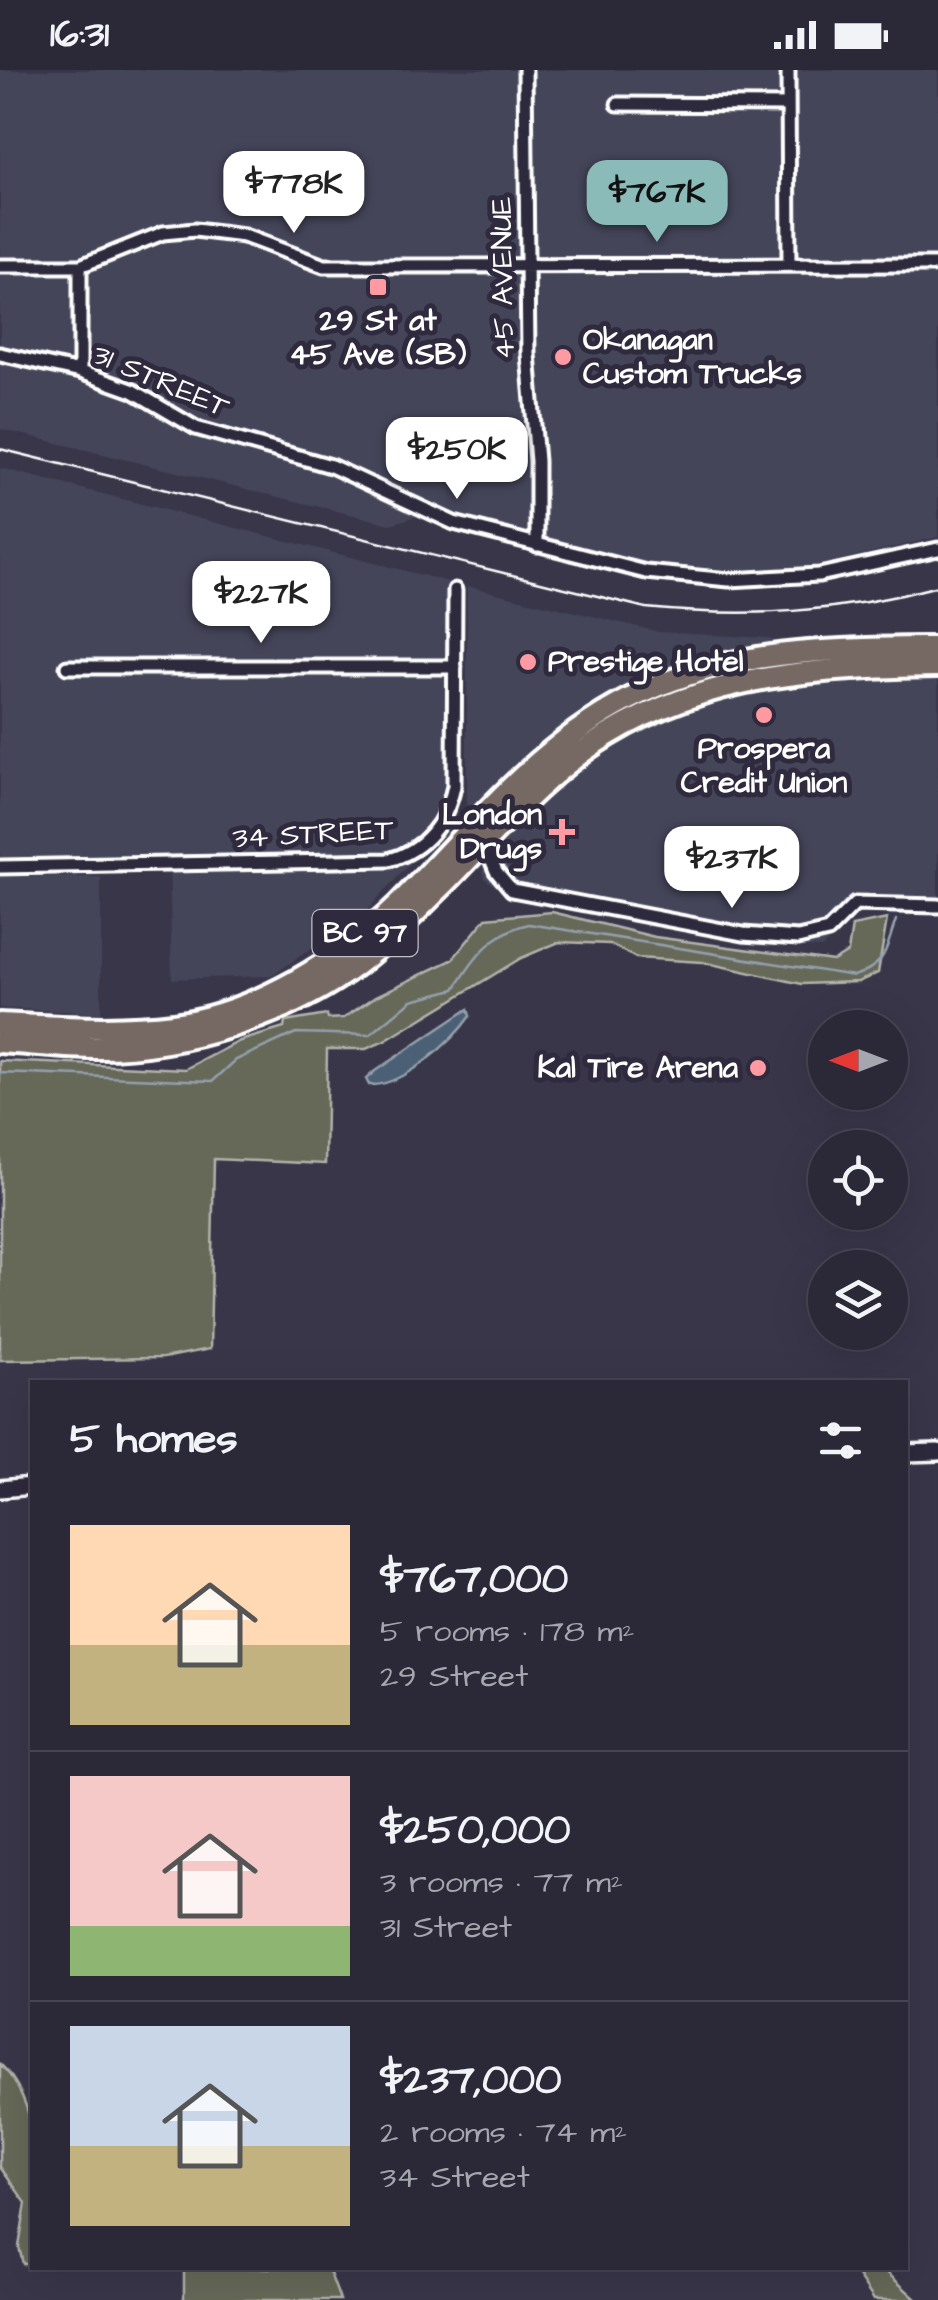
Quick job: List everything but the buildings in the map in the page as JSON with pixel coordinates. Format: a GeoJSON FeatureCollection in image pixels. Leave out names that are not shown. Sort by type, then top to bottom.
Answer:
{"type":"FeatureCollection","features":[{"type":"Feature","properties":{"kind":"highway","name":"BC 97"},"geometry":{"type":"LineString","coordinates":[[0,1024],[97,1029],[178,1023],[264,996],[342,952],[397,906],[512,783],[570,734],[602,714],[776,652],[938,648]]}},
{"type":"Feature","properties":{"kind":"highway","name":"BC 97"},"geometry":{"type":"LineString","coordinates":[[0,1042],[101,1048],[166,1042],[266,1015],[353,968],[578,755],[707,679],[938,666]]}},
{"type":"Feature","properties":{"kind":"street","name":"45 AVENUE"},"geometry":{"type":"LineString","coordinates":[[525,70],[526,267],[537,545]]}},
{"type":"Feature","properties":{"kind":"street"},"geometry":{"type":"LineString","coordinates":[[788,70],[789,265]]}},
{"type":"Feature","properties":{"kind":"street"},"geometry":{"type":"LineString","coordinates":[[618,104],[788,105]]}},
{"type":"Feature","properties":{"kind":"street"},"geometry":{"type":"LineString","coordinates":[[0,266],[80,266],[163,233],[195,230],[244,236],[324,266],[938,265]]}},
{"type":"Feature","properties":{"kind":"street"},"geometry":{"type":"LineString","coordinates":[[80,266],[80,372]]}},
{"type":"Feature","properties":{"kind":"street","name":"31 STREET"},"geometry":{"type":"LineString","coordinates":[[0,354],[80,372],[133,391],[196,428],[331,466],[454,523],[646,572],[729,580],[820,575],[938,549]]}},
{"type":"Feature","properties":{"kind":"street","name":"34 STREET"},"geometry":{"type":"LineString","coordinates":[[0,867],[389,860],[408,855],[436,829],[450,806],[455,590]]}},
{"type":"Feature","properties":{"kind":"street"},"geometry":{"type":"LineString","coordinates":[[67,666],[454,667]]}},
{"type":"Feature","properties":{"kind":"street"},"geometry":{"type":"LineString","coordinates":[[484,842],[496,871],[512,890],[742,934],[798,938],[828,931],[855,904],[938,906]]}},
{"type":"Feature","properties":{"kind":"street"},"geometry":{"type":"LineString","coordinates":[[908,1453],[938,1452]]}},
{"type":"Feature","properties":{"kind":"street"},"geometry":{"type":"LineString","coordinates":[[0,1489],[30,1486]]}},
{"type":"Feature","properties":{"kind":"shaded area"},"geometry":{"type":"Polygon","coordinates":[[[0,70],[938,70],[938,537],[800,569],[677,575],[440,509],[390,524],[0,429],[0,70]]]}},
{"type":"Feature","properties":{"kind":"shaded area"},"geometry":{"type":"Polygon","coordinates":[[[0,468],[449,582],[447,824],[367,910],[271,976],[172,979],[169,858],[0,860],[0,468]]]}},
{"type":"Feature","properties":{"kind":"shaded area"},"geometry":{"type":"Polygon","coordinates":[[[467,586],[659,632],[768,638],[777,643],[724,651],[624,688],[559,731],[467,816],[467,586]]]}},
{"type":"Feature","properties":{"kind":"shaded area"},"geometry":{"type":"Polygon","coordinates":[[[938,673],[938,900],[866,895],[822,948],[758,946],[515,900],[484,878],[481,856],[564,774],[639,730],[760,685],[938,673]]]}},
{"type":"Feature","properties":{"kind":"shaded area"},"geometry":{"type":"Polygon","coordinates":[[[0,877],[101,877],[101,1013],[0,1008],[0,877]]]}},
{"type":"Feature","properties":{"kind":"shaded area"},"geometry":{"type":"Polygon","coordinates":[[[468,1009],[470,1016],[462,1026],[426,1061],[396,1079],[369,1085],[366,1079],[375,1071],[468,1009]]]}},
{"type":"Feature","properties":{"kind":"green space"},"geometry":{"type":"Polygon","coordinates":[[[552,912],[655,937],[833,961],[848,952],[852,926],[887,919],[878,973],[858,982],[802,984],[702,962],[636,958],[610,944],[559,942],[521,958],[385,1041],[366,1049],[327,1049],[325,1164],[214,1159],[210,1349],[163,1358],[0,1360],[0,1061],[186,1069],[240,1041],[284,1028],[285,1022],[327,1015],[328,1019],[344,1018],[376,996],[452,960],[486,918],[552,912]]]}},
{"type":"Feature","properties":{"kind":"green space"},"geometry":{"type":"Polygon","coordinates":[[[0,2064],[16,2084],[30,2123],[30,2264],[23,2264],[19,2247],[26,2203],[0,2167],[0,2064]]]}},
{"type":"Feature","properties":{"kind":"green space"},"geometry":{"type":"Polygon","coordinates":[[[184,2270],[329,2270],[340,2300],[184,2300],[184,2270]]]}},
{"type":"Feature","properties":{"kind":"green space"},"geometry":{"type":"Polygon","coordinates":[[[850,2270],[884,2270],[917,2300],[874,2300],[850,2270]]]}},
{"type":"Feature","properties":{"kind":"waterway"},"geometry":{"type":"LineString","coordinates":[[0,1073],[213,1081],[236,1060],[296,1033],[370,1035],[412,1000],[455,989],[494,940],[529,924],[854,976],[879,961],[896,920]]}},
{"type":"Feature","properties":{"kind":"railway"},"geometry":{"type":"LineString","coordinates":[[0,449],[646,608],[721,613],[794,611],[865,602],[938,586]]}},
{"type":"Feature","properties":{"kind":"place","name":"29 St at 45 Ave (SB)"},"geometry":{"type":"Point","coordinates":[378,287]}},
{"type":"Feature","properties":{"kind":"place","name":"Okanagan Custom Trucks"},"geometry":{"type":"Point","coordinates":[563,357]}},
{"type":"Feature","properties":{"kind":"place","name":"Prestige Hotel"},"geometry":{"type":"Point","coordinates":[528,662]}},
{"type":"Feature","properties":{"kind":"place","name":"Prospera Credit Union"},"geometry":{"type":"Point","coordinates":[764,715]}},
{"type":"Feature","properties":{"kind":"place","name":"London Drugs"},"geometry":{"type":"Point","coordinates":[562,832]}},
{"type":"Feature","properties":{"kind":"place","name":"Kal Tire Arena"},"geometry":{"type":"Point","coordinates":[758,1068]}}]}
